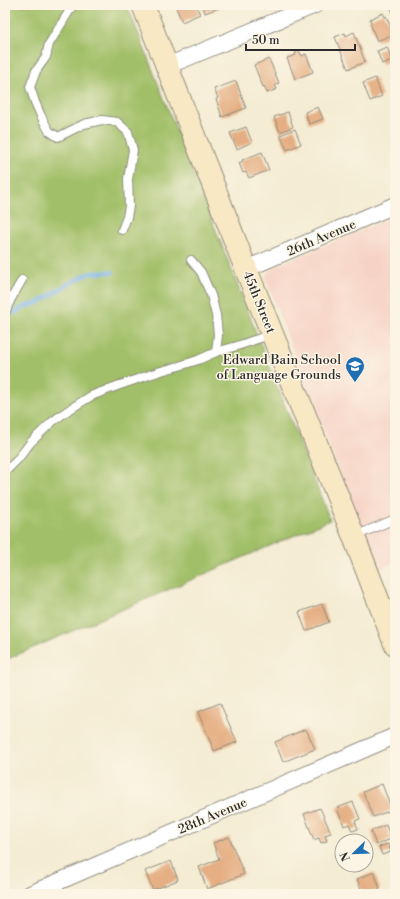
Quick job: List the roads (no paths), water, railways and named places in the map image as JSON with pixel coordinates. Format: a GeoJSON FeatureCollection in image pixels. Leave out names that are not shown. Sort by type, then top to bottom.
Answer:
{"type":"FeatureCollection","features":[{"type":"Feature","properties":{"kind":"street","name":"45th Street"},"geometry":{"type":"LineString","coordinates":[[144,5],[246,269],[354,536],[395,644]]}},
{"type":"Feature","properties":{"kind":"street"},"geometry":{"type":"LineString","coordinates":[[167,66],[315,5]]}},
{"type":"Feature","properties":{"kind":"street","name":"26th Avenue"},"geometry":{"type":"LineString","coordinates":[[246,269],[395,205]]}},
{"type":"Feature","properties":{"kind":"street","name":"28th Avenue"},"geometry":{"type":"LineString","coordinates":[[30,894],[395,736]]}},
{"type":"Feature","properties":{"kind":"lane"},"geometry":{"type":"LineString","coordinates":[[73,5],[49,44],[46,57],[36,71],[30,87],[41,116],[49,131],[58,137],[84,124],[102,120],[117,122],[128,132],[133,150],[128,179],[129,206],[122,230]]}},
{"type":"Feature","properties":{"kind":"lane"},"geometry":{"type":"LineString","coordinates":[[191,260],[201,272],[211,295],[216,315],[218,335],[216,352]]}},
{"type":"Feature","properties":{"kind":"lane"},"geometry":{"type":"LineString","coordinates":[[5,313],[22,280]]}},
{"type":"Feature","properties":{"kind":"lane"},"geometry":{"type":"LineString","coordinates":[[6,471],[31,442],[52,422],[90,396],[272,334]]}},
{"type":"Feature","properties":{"kind":"lane"},"geometry":{"type":"LineString","coordinates":[[354,536],[395,519]]}},
{"type":"Feature","properties":{"kind":"waterway"},"geometry":{"type":"LineString","coordinates":[[5,312],[14,313],[24,307],[38,303],[68,284],[90,273],[113,272]]}},
{"type":"Feature","properties":{"kind":"place","name":"Edward Bain School of Language Grounds"},"geometry":{"type":"Point","coordinates":[355,383]}}]}
